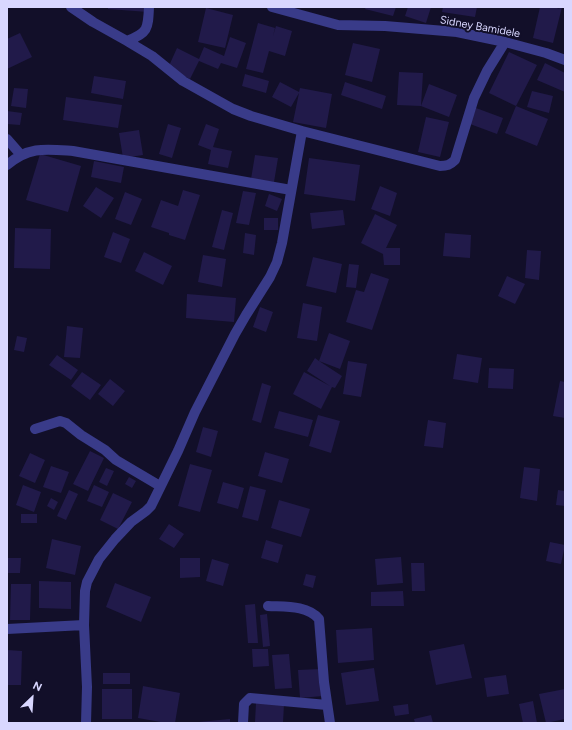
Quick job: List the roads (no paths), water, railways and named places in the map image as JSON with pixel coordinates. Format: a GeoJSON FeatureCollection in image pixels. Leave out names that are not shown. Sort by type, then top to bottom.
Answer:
{"type":"FeatureCollection","features":[{"type":"Feature","properties":{"kind":"street"},"geometry":{"type":"LineString","coordinates":[[71,7],[93,22],[152,56],[183,81],[233,109],[251,116],[302,131],[440,166],[446,166],[455,160],[474,98],[488,70],[505,42]]}},
{"type":"Feature","properties":{"kind":"street"},"geometry":{"type":"LineString","coordinates":[[127,41],[140,36],[145,32],[147,28],[149,7]]}},
{"type":"Feature","properties":{"kind":"street","name":"Sidney Bamidele"},"geometry":{"type":"LineString","coordinates":[[272,7],[338,25],[385,26],[457,32],[505,42],[546,53],[565,60]]}},
{"type":"Feature","properties":{"kind":"street"},"geometry":{"type":"LineString","coordinates":[[86,723],[87,687],[84,625],[85,591],[92,571],[99,559],[115,539],[131,522],[151,506],[195,412],[246,315],[270,277],[277,262],[282,243],[302,131]]}},
{"type":"Feature","properties":{"kind":"street"},"geometry":{"type":"LineString","coordinates":[[7,140],[21,155]]}},
{"type":"Feature","properties":{"kind":"street"},"geometry":{"type":"LineString","coordinates":[[7,165],[21,155],[33,150],[44,149],[73,152],[291,190]]}},
{"type":"Feature","properties":{"kind":"street"},"geometry":{"type":"LineString","coordinates":[[36,429],[60,422],[66,423],[81,435],[105,450],[119,462],[160,486]]}},
{"type":"Feature","properties":{"kind":"street"},"geometry":{"type":"LineString","coordinates":[[268,606],[307,610],[319,619],[330,723]]}},
{"type":"Feature","properties":{"kind":"street"},"geometry":{"type":"LineString","coordinates":[[7,628],[84,625]]}},
{"type":"Feature","properties":{"kind":"street"},"geometry":{"type":"LineString","coordinates":[[243,723],[244,704],[250,698],[327,705]]}}]}
